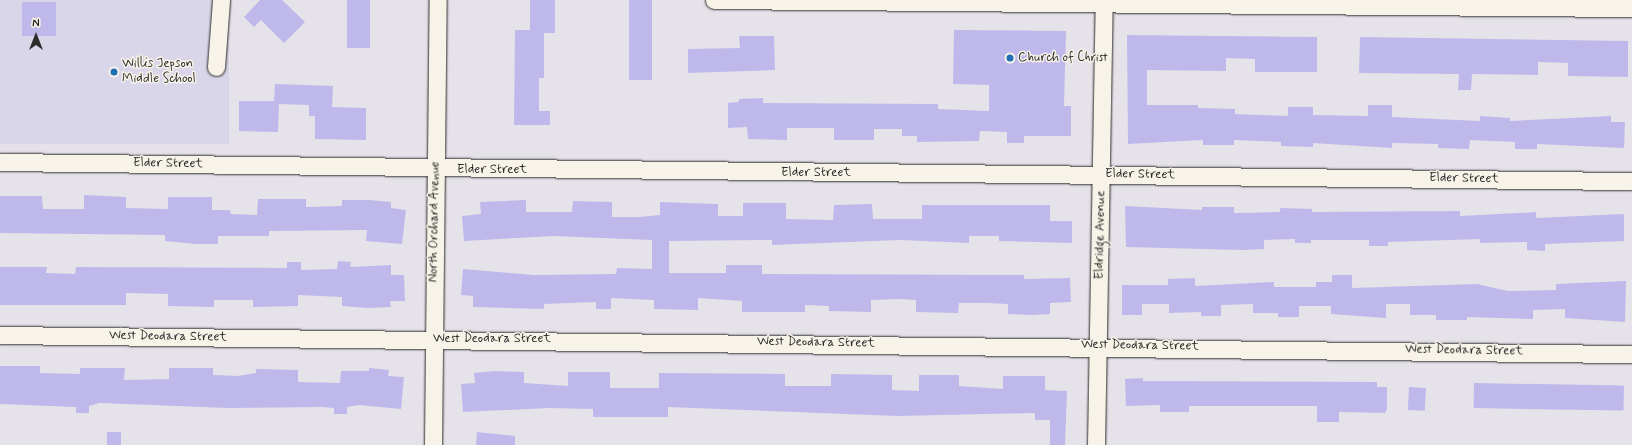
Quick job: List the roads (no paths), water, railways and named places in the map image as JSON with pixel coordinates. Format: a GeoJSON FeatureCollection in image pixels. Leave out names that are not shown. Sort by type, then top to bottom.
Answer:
{"type":"FeatureCollection","features":[{"type":"Feature","properties":{"kind":"street"},"geometry":{"type":"LineString","coordinates":[[216,67],[222,0]]}},
{"type":"Feature","properties":{"kind":"street","name":"North Orchard Avenue"},"geometry":{"type":"LineString","coordinates":[[433,445],[438,0]]}},
{"type":"Feature","properties":{"kind":"street"},"geometry":{"type":"LineString","coordinates":[[714,0],[1104,2],[1632,8]]}},
{"type":"Feature","properties":{"kind":"street","name":"Eldridge Avenue"},"geometry":{"type":"LineString","coordinates":[[1096,445],[1104,2]]}},
{"type":"Feature","properties":{"kind":"street","name":"Elder Street"},"geometry":{"type":"LineString","coordinates":[[0,162],[436,170],[1632,180]]}},
{"type":"Feature","properties":{"kind":"street","name":"West Deodara Street"},"geometry":{"type":"LineString","coordinates":[[0,335],[1098,346],[1632,354]]}},
{"type":"Feature","properties":{"kind":"place","name":"Church of Christ"},"geometry":{"type":"Point","coordinates":[1010,58]}},
{"type":"Feature","properties":{"kind":"place","name":"Willis Jepson Middle School"},"geometry":{"type":"Point","coordinates":[114,72]}}]}
